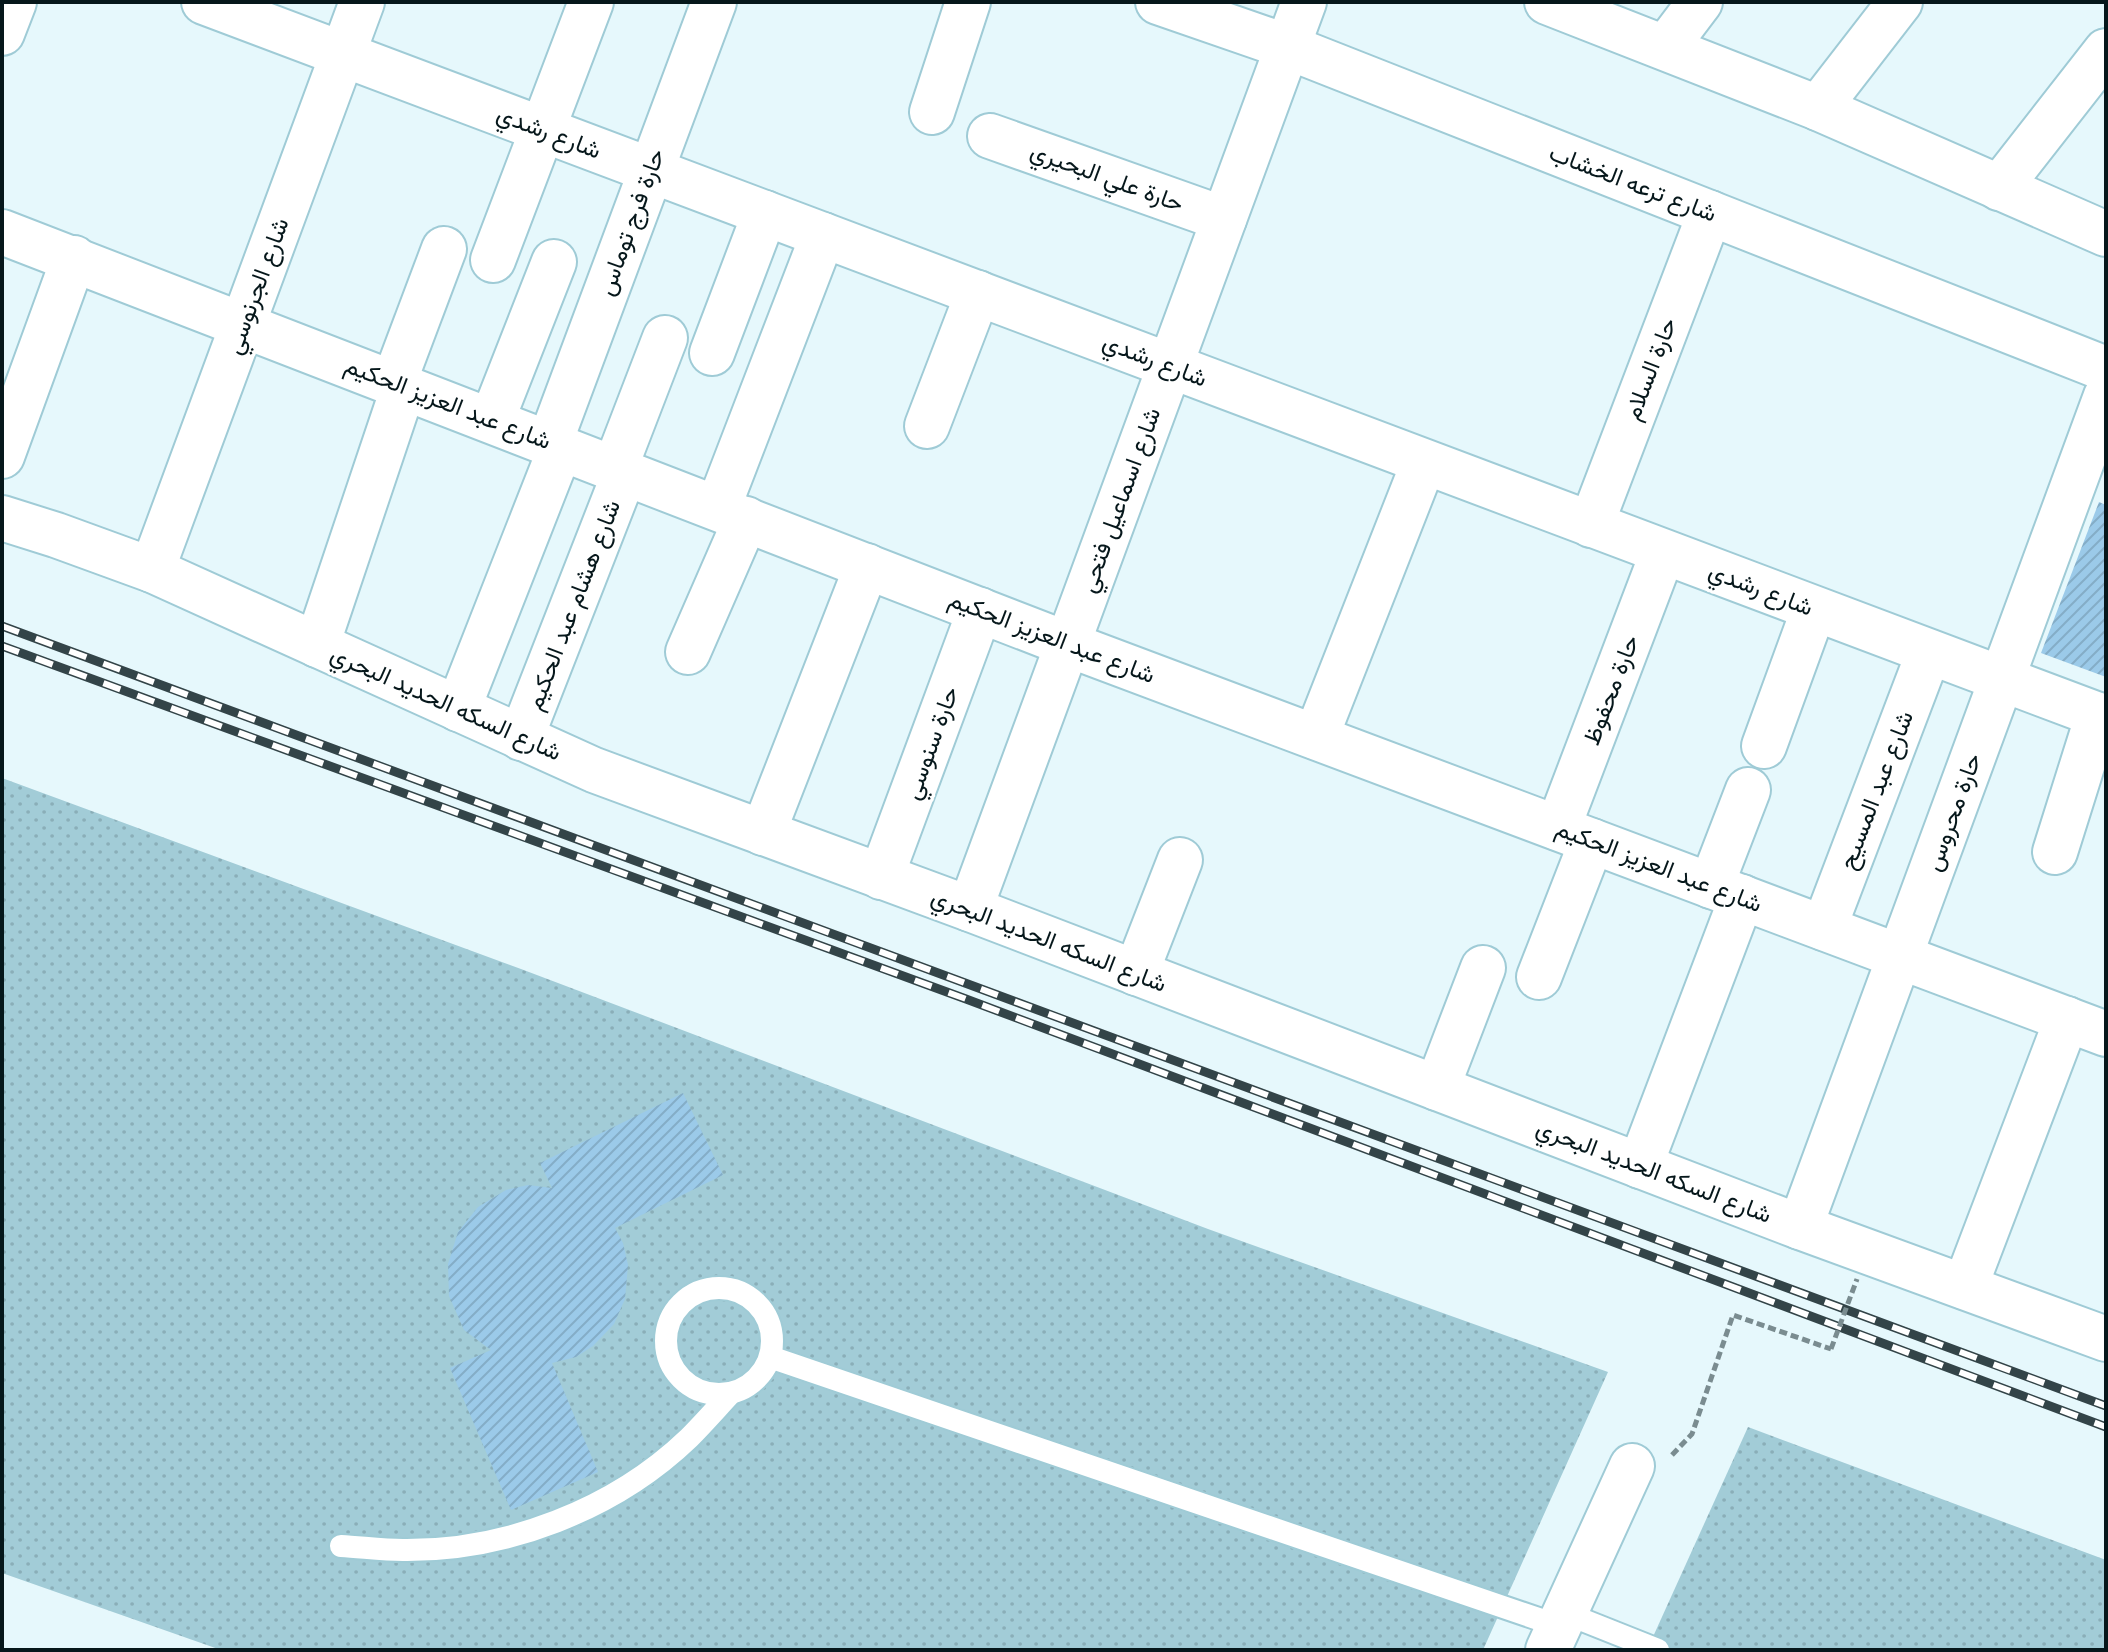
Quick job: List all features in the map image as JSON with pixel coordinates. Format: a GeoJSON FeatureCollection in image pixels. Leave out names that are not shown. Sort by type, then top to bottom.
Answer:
{"type":"FeatureCollection","features":[{"type":"Feature","properties":{"kind":"street"},"geometry":{"type":"LineString","coordinates":[[2,33],[14,2]]}},
{"type":"Feature","properties":{"kind":"street","name":"شارع رشدي"},"geometry":{"type":"LineString","coordinates":[[204,2],[2102,717]]}},
{"type":"Feature","properties":{"kind":"street","name":"شارع الجرنوسي"},"geometry":{"type":"LineString","coordinates":[[152,570],[362,2]]}},
{"type":"Feature","properties":{"kind":"street"},"geometry":{"type":"LineString","coordinates":[[493,260],[591,2]]}},
{"type":"Feature","properties":{"kind":"street","name":"حارة فرج توماس"},"geometry":{"type":"LineString","coordinates":[[458,709],[556,444],[650,170],[714,2]]}},
{"type":"Feature","properties":{"kind":"street"},"geometry":{"type":"LineString","coordinates":[[932,112],[968,2]]}},
{"type":"Feature","properties":{"kind":"street","name":"شارع ترعه الخشاب"},"geometry":{"type":"LineString","coordinates":[[1158,2],[1288,47],[2106,369]]}},
{"type":"Feature","properties":{"kind":"street","name":"شارع اسماعيل فتحي"},"geometry":{"type":"LineString","coordinates":[[970,909],[1304,2]]}},
{"type":"Feature","properties":{"kind":"street"},"geometry":{"type":"LineString","coordinates":[[1547,2],[1818,108],[2106,234]]}},
{"type":"Feature","properties":{"kind":"street"},"geometry":{"type":"LineString","coordinates":[[1666,47],[1700,2]]}},
{"type":"Feature","properties":{"kind":"street"},"geometry":{"type":"LineString","coordinates":[[1818,108],[1900,2]]}},
{"type":"Feature","properties":{"kind":"street"},"geometry":{"type":"LineString","coordinates":[[1999,188],[2106,51]]}},
{"type":"Feature","properties":{"kind":"street","name":"حارة علي البحيري"},"geometry":{"type":"LineString","coordinates":[[990,136],[1224,219]]}},
{"type":"Feature","properties":{"kind":"street"},"geometry":{"type":"LineString","coordinates":[[712,353],[765,213]]}},
{"type":"Feature","properties":{"kind":"street","name":"حارة السلام"},"geometry":{"type":"LineString","coordinates":[[1591,525],[1710,213]]}},
{"type":"Feature","properties":{"kind":"street","name":"شارع عبد العزيز الحكيم"},"geometry":{"type":"LineString","coordinates":[[2,232],[1067,644],[2086,1027]]}},
{"type":"Feature","properties":{"kind":"street"},"geometry":{"type":"LineString","coordinates":[[688,652],[823,235]]}},
{"type":"Feature","properties":{"kind":"street"},"geometry":{"type":"LineString","coordinates":[[317,645],[444,249]]}},
{"type":"Feature","properties":{"kind":"street"},"geometry":{"type":"LineString","coordinates":[[2,456],[74,258]]}},
{"type":"Feature","properties":{"kind":"street"},"geometry":{"type":"LineString","coordinates":[[492,420],[554,262]]}},
{"type":"Feature","properties":{"kind":"street"},"geometry":{"type":"LineString","coordinates":[[927,426],[978,293]]}},
{"type":"Feature","properties":{"kind":"street","name":"شارع هشام عبد الحكيم"},"geometry":{"type":"LineString","coordinates":[[521,738],[665,338]]}},
{"type":"Feature","properties":{"kind":"street","name":"حارة محروس"},"geometry":{"type":"LineString","coordinates":[[1800,1227],[2106,396]]}},
{"type":"Feature","properties":{"kind":"street"},"geometry":{"type":"LineString","coordinates":[[1316,737],[1424,462]]}},
{"type":"Feature","properties":{"kind":"street","name":"شارع السكه الحديد البحري"},"geometry":{"type":"LineString","coordinates":[[2,518],[152,570],[594,770],[970,909],[1800,1227],[2106,1339]]}},
{"type":"Feature","properties":{"kind":"street","name":"حارة محفوظ"},"geometry":{"type":"LineString","coordinates":[[1539,977],[1575,835],[1663,552]]}},
{"type":"Feature","properties":{"kind":"street"},"geometry":{"type":"LineString","coordinates":[[763,833],[867,566]]}},
{"type":"Feature","properties":{"kind":"street"},"geometry":{"type":"LineString","coordinates":[[1764,746],[1814,609]]}},
{"type":"Feature","properties":{"kind":"street","name":"حارة سنوسي"},"geometry":{"type":"LineString","coordinates":[[881,877],[980,610]]}},
{"type":"Feature","properties":{"kind":"street","name":"شارع عبد المسيح"},"geometry":{"type":"LineString","coordinates":[[1824,928],[1929,652]]}},
{"type":"Feature","properties":{"kind":"street"},"geometry":{"type":"LineString","coordinates":[[2055,852],[2102,717]]}},
{"type":"Feature","properties":{"kind":"street"},"geometry":{"type":"LineString","coordinates":[[1640,1166],[1726,892],[1748,790]]}},
{"type":"Feature","properties":{"kind":"street"},"geometry":{"type":"LineString","coordinates":[[1136,973],[1180,860]]}},
{"type":"Feature","properties":{"kind":"street"},"geometry":{"type":"LineString","coordinates":[[1437,1088],[1483,968]]}},
{"type":"Feature","properties":{"kind":"street"},"geometry":{"type":"LineString","coordinates":[[1965,1287],[2086,1027]]}},
{"type":"Feature","properties":{"kind":"street"},"geometry":{"type":"LineString","coordinates":[[1557,1630],[1632,1466]]}},
{"type":"Feature","properties":{"kind":"lane"},"geometry":{"type":"LineString","coordinates":[[341,1546],[403,1550],[466,1546],[527,1532],[585,1509],[639,1478],[688,1439],[731,1393],[755,1380],[770,1357],[772,1332],[763,1309],[743,1292],[718,1287],[693,1293],[674,1310],[665,1335],[668,1360],[683,1381],[705,1393],[731,1393]]}},
{"type":"Feature","properties":{"kind":"lane"},"geometry":{"type":"LineString","coordinates":[[770,1357],[1557,1630],[1658,1650]]}},
{"type":"Feature","properties":{"kind":"path"},"geometry":{"type":"LineString","coordinates":[[1632,1466],[1667,1459],[1692,1434],[1733,1315],[1831,1349],[1857,1279]]}},
{"type":"Feature","properties":{"kind":"shaded area"},"geometry":{"type":"Polygon","coordinates":[[[2,778],[521,969],[1208,1229],[1608,1372],[1483,1650],[221,1650],[2,1573],[2,778]]]}},
{"type":"Feature","properties":{"kind":"shaded area"},"geometry":{"type":"Polygon","coordinates":[[[1748,1427],[2106,1560],[2106,1650],[1647,1650],[1748,1427]]]}},
{"type":"Feature","properties":{"kind":"building"},"geometry":{"type":"Polygon","coordinates":[[[2099,502],[2106,505],[2106,677],[2041,653],[2099,502]]]}},
{"type":"Feature","properties":{"kind":"building"},"geometry":{"type":"Polygon","coordinates":[[[683,1093],[723,1175],[615,1228],[623,1243],[628,1265],[625,1299],[614,1324],[593,1346],[576,1357],[552,1363],[598,1472],[511,1510],[450,1368],[491,1350],[464,1330],[449,1296],[448,1264],[458,1232],[478,1207],[506,1190],[528,1185],[552,1188],[540,1163],[683,1093]]]}},
{"type":"Feature","properties":{"kind":"railway"},"geometry":{"type":"LineString","coordinates":[[2,626],[2106,1406]]}},
{"type":"Feature","properties":{"kind":"railway"},"geometry":{"type":"LineString","coordinates":[[2,646],[966,999],[2106,1427]]}}]}
